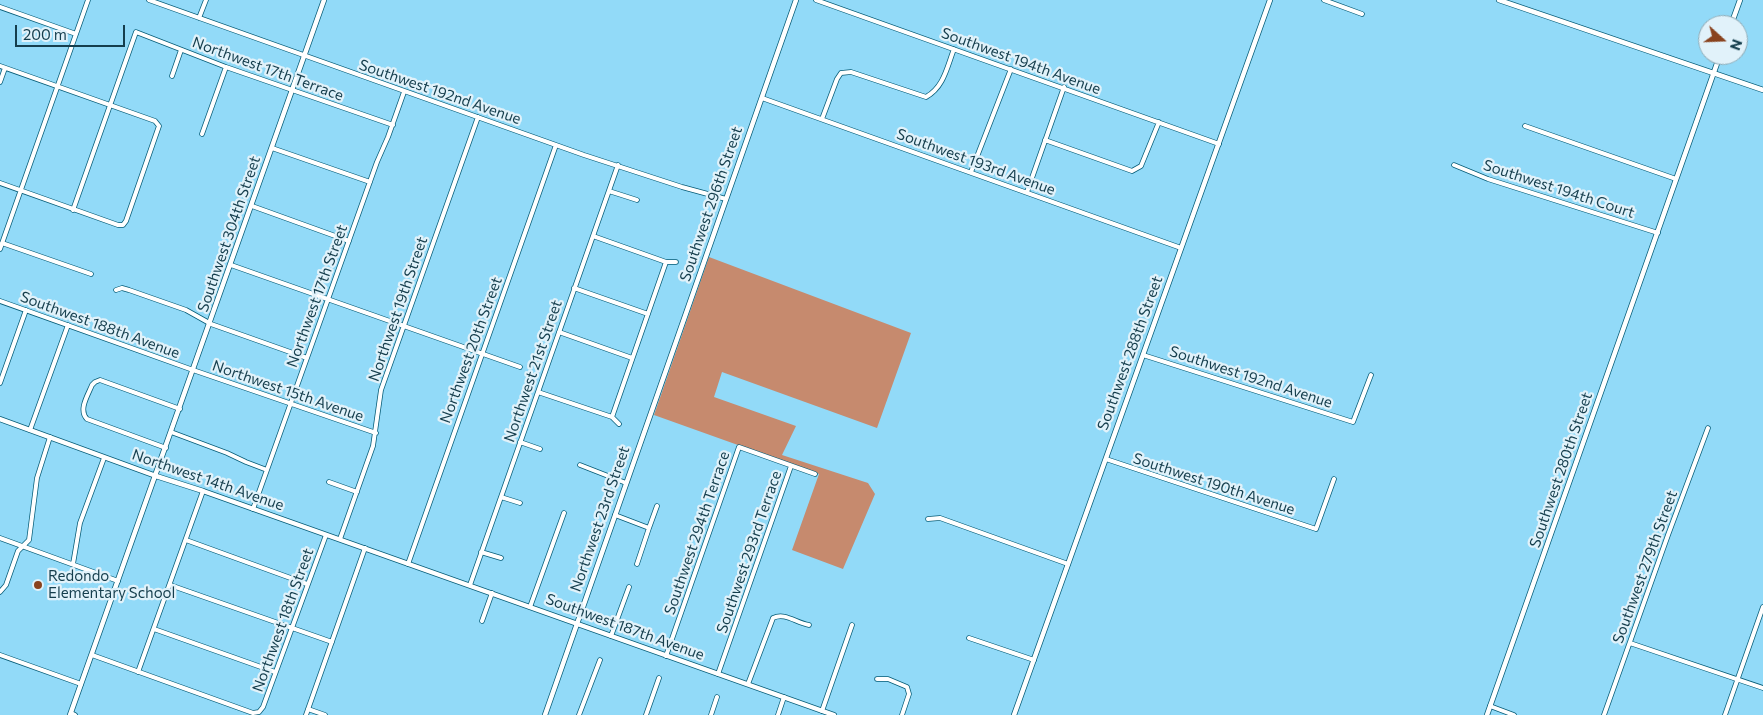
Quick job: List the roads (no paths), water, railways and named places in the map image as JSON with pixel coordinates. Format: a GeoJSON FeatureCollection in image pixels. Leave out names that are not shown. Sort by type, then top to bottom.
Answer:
{"type":"FeatureCollection","features":[{"type":"Feature","properties":{"kind":"street"},"geometry":{"type":"LineString","coordinates":[[0,249],[88,0]]}},
{"type":"Feature","properties":{"kind":"street","name":"Southwest 192nd Avenue"},"geometry":{"type":"LineString","coordinates":[[149,0],[556,145],[682,187],[726,199]]}},
{"type":"Feature","properties":{"kind":"street"},"geometry":{"type":"LineString","coordinates":[[199,18],[206,0]]}},
{"type":"Feature","properties":{"kind":"street","name":"Southwest 304th Street"},"geometry":{"type":"LineString","coordinates":[[72,714],[324,0]]}},
{"type":"Feature","properties":{"kind":"street","name":"Southwest 296th Street"},"geometry":{"type":"LineString","coordinates":[[650,416],[796,0]]}},
{"type":"Feature","properties":{"kind":"street","name":"Southwest 194th Avenue"},"geometry":{"type":"LineString","coordinates":[[816,0],[1064,87],[1219,144]]}},
{"type":"Feature","properties":{"kind":"street","name":"Southwest 288th Street"},"geometry":{"type":"LineString","coordinates":[[1014,715],[1270,0]]}},
{"type":"Feature","properties":{"kind":"street"},"geometry":{"type":"LineString","coordinates":[[1324,0],[1362,14]]}},
{"type":"Feature","properties":{"kind":"street"},"geometry":{"type":"LineString","coordinates":[[1500,0],[1763,90]]}},
{"type":"Feature","properties":{"kind":"street"},"geometry":{"type":"LineString","coordinates":[[1735,15],[1740,0]]}},
{"type":"Feature","properties":{"kind":"street"},"geometry":{"type":"LineString","coordinates":[[0,7],[76,34]]}},
{"type":"Feature","properties":{"kind":"street","name":"Northwest 17th Terrace"},"geometry":{"type":"LineString","coordinates":[[110,105],[136,32],[226,67],[392,125]]}},
{"type":"Feature","properties":{"kind":"street"},"geometry":{"type":"LineString","coordinates":[[822,119],[841,73],[851,72],[926,97],[935,92],[941,84],[954,48]]}},
{"type":"Feature","properties":{"kind":"street"},"geometry":{"type":"LineString","coordinates":[[172,76],[181,50]]}},
{"type":"Feature","properties":{"kind":"street"},"geometry":{"type":"LineString","coordinates":[[1525,126],[1676,179],[1717,65]]}},
{"type":"Feature","properties":{"kind":"street"},"geometry":{"type":"LineString","coordinates":[[0,66],[158,123],[159,130],[123,225],[73,210],[0,183]]}},
{"type":"Feature","properties":{"kind":"street"},"geometry":{"type":"LineString","coordinates":[[202,134],[226,67]]}},
{"type":"Feature","properties":{"kind":"street"},"geometry":{"type":"LineString","coordinates":[[0,82],[5,68]]}},
{"type":"Feature","properties":{"kind":"street"},"geometry":{"type":"LineString","coordinates":[[972,172],[1011,69]]}},
{"type":"Feature","properties":{"kind":"street"},"geometry":{"type":"LineString","coordinates":[[1027,192],[1064,87]]}},
{"type":"Feature","properties":{"kind":"street","name":"Northwest 17th Street"},"geometry":{"type":"LineString","coordinates":[[253,509],[404,92]]}},
{"type":"Feature","properties":{"kind":"street","name":"Southwest 193rd Avenue"},"geometry":{"type":"LineString","coordinates":[[762,98],[1182,248]]}},
{"type":"Feature","properties":{"kind":"street"},"geometry":{"type":"LineString","coordinates":[[73,210],[110,105]]}},
{"type":"Feature","properties":{"kind":"street","name":"Northwest 19th Street"},"geometry":{"type":"LineString","coordinates":[[340,540],[373,446],[381,390],[478,117]]}},
{"type":"Feature","properties":{"kind":"street"},"geometry":{"type":"LineString","coordinates":[[1046,140],[1132,171],[1141,166],[1159,122]]}},
{"type":"Feature","properties":{"kind":"street","name":"Northwest 20th Street"},"geometry":{"type":"LineString","coordinates":[[408,564],[556,145]]}},
{"type":"Feature","properties":{"kind":"street"},"geometry":{"type":"LineString","coordinates":[[272,148],[370,182]]}},
{"type":"Feature","properties":{"kind":"street","name":"Northwest 21st Street"},"geometry":{"type":"LineString","coordinates":[[470,586],[618,165]]}},
{"type":"Feature","properties":{"kind":"street","name":"Southwest 194th Court"},"geometry":{"type":"LineString","coordinates":[[1454,165],[1488,179],[1658,233]]}},
{"type":"Feature","properties":{"kind":"street","name":"Southwest 280th Street"},"geometry":{"type":"LineString","coordinates":[[1487,715],[1676,179]]}},
{"type":"Feature","properties":{"kind":"street"},"geometry":{"type":"LineString","coordinates":[[609,191],[636,200]]}},
{"type":"Feature","properties":{"kind":"street"},"geometry":{"type":"LineString","coordinates":[[252,206],[349,241]]}},
{"type":"Feature","properties":{"kind":"street"},"geometry":{"type":"LineString","coordinates":[[593,236],[666,262],[676,262]]}},
{"type":"Feature","properties":{"kind":"street"},"geometry":{"type":"LineString","coordinates":[[2,243],[91,274]]}},
{"type":"Feature","properties":{"kind":"street"},"geometry":{"type":"LineString","coordinates":[[612,417],[666,262]]}},
{"type":"Feature","properties":{"kind":"street"},"geometry":{"type":"LineString","coordinates":[[231,265],[520,366]]}},
{"type":"Feature","properties":{"kind":"street"},"geometry":{"type":"LineString","coordinates":[[116,290],[122,288],[145,295],[186,310],[210,324],[307,358]]}},
{"type":"Feature","properties":{"kind":"street"},"geometry":{"type":"LineString","coordinates":[[574,288],[648,314]]}},
{"type":"Feature","properties":{"kind":"street","name":"Southwest 188th Avenue"},"geometry":{"type":"LineString","coordinates":[[0,301],[193,370]]}},
{"type":"Feature","properties":{"kind":"street"},"geometry":{"type":"LineString","coordinates":[[0,383],[26,310]]}},
{"type":"Feature","properties":{"kind":"street"},"geometry":{"type":"LineString","coordinates":[[30,430],[68,325]]}},
{"type":"Feature","properties":{"kind":"street"},"geometry":{"type":"LineString","coordinates":[[559,332],[632,358]]}},
{"type":"Feature","properties":{"kind":"street","name":"Southwest 192nd Avenue"},"geometry":{"type":"LineString","coordinates":[[1143,355],[1353,422],[1371,375]]}},
{"type":"Feature","properties":{"kind":"street","name":"Northwest 15th Avenue"},"geometry":{"type":"LineString","coordinates":[[193,370],[376,433]]}},
{"type":"Feature","properties":{"kind":"street"},"geometry":{"type":"LineString","coordinates":[[166,448],[87,419],[82,411],[92,385],[100,380],[180,409]]}},
{"type":"Feature","properties":{"kind":"street"},"geometry":{"type":"LineString","coordinates":[[538,392],[612,417],[619,424]]}},
{"type":"Feature","properties":{"kind":"street","name":"Northwest 23rd Street"},"geometry":{"type":"LineString","coordinates":[[545,715],[650,416]]}},
{"type":"Feature","properties":{"kind":"street","name":"Northwest 14th Avenue"},"geometry":{"type":"LineString","coordinates":[[0,419],[104,458],[408,564]]}},
{"type":"Feature","properties":{"kind":"street","name":"Southwest 279th Street"},"geometry":{"type":"LineString","coordinates":[[1604,715],[1708,428]]}},
{"type":"Feature","properties":{"kind":"street"},"geometry":{"type":"LineString","coordinates":[[171,432],[227,452],[267,470]]}},
{"type":"Feature","properties":{"kind":"street"},"geometry":{"type":"LineString","coordinates":[[0,592],[6,585],[18,551],[29,540],[37,478],[50,437]]}},
{"type":"Feature","properties":{"kind":"street"},"geometry":{"type":"LineString","coordinates":[[520,442],[540,449]]}},
{"type":"Feature","properties":{"kind":"street","name":"Southwest 294th Terrace"},"geometry":{"type":"LineString","coordinates":[[666,656],[739,447],[791,466]]}},
{"type":"Feature","properties":{"kind":"street"},"geometry":{"type":"LineString","coordinates":[[73,564],[80,523],[104,458]]}},
{"type":"Feature","properties":{"kind":"street","name":"Southwest 190th Avenue"},"geometry":{"type":"LineString","coordinates":[[1106,459],[1316,529],[1334,479]]}},
{"type":"Feature","properties":{"kind":"street"},"geometry":{"type":"LineString","coordinates":[[580,465],[626,483]]}},
{"type":"Feature","properties":{"kind":"street"},"geometry":{"type":"LineString","coordinates":[[791,466],[815,474]]}},
{"type":"Feature","properties":{"kind":"street","name":"Southwest 293rd Terrace"},"geometry":{"type":"LineString","coordinates":[[718,674],[791,466]]}},
{"type":"Feature","properties":{"kind":"street"},"geometry":{"type":"LineString","coordinates":[[329,482],[357,492]]}},
{"type":"Feature","properties":{"kind":"street"},"geometry":{"type":"LineString","coordinates":[[92,655],[138,672],[203,491]]}},
{"type":"Feature","properties":{"kind":"street"},"geometry":{"type":"LineString","coordinates":[[501,497],[520,503]]}},
{"type":"Feature","properties":{"kind":"street"},"geometry":{"type":"LineString","coordinates":[[636,564],[657,506]]}},
{"type":"Feature","properties":{"kind":"street"},"geometry":{"type":"LineString","coordinates":[[530,607],[564,513]]}},
{"type":"Feature","properties":{"kind":"street"},"geometry":{"type":"LineString","coordinates":[[615,515],[649,528]]}},
{"type":"Feature","properties":{"kind":"street"},"geometry":{"type":"LineString","coordinates":[[928,519],[940,518],[1068,564]]}},
{"type":"Feature","properties":{"kind":"street","name":"Northwest 18th Street"},"geometry":{"type":"LineString","coordinates":[[138,672],[253,713],[259,712],[263,707],[326,534]]}},
{"type":"Feature","properties":{"kind":"street"},"geometry":{"type":"LineString","coordinates":[[0,538],[118,580]]}},
{"type":"Feature","properties":{"kind":"street"},"geometry":{"type":"LineString","coordinates":[[186,540],[307,584]]}},
{"type":"Feature","properties":{"kind":"street"},"geometry":{"type":"LineString","coordinates":[[306,715],[365,548]]}},
{"type":"Feature","properties":{"kind":"street"},"geometry":{"type":"LineString","coordinates":[[482,552],[501,558]]}},
{"type":"Feature","properties":{"kind":"street","name":"Southwest 187th Avenue"},"geometry":{"type":"LineString","coordinates":[[408,564],[834,715]]}},
{"type":"Feature","properties":{"kind":"street"},"geometry":{"type":"LineString","coordinates":[[170,585],[332,642]]}},
{"type":"Feature","properties":{"kind":"street"},"geometry":{"type":"LineString","coordinates":[[612,636],[629,587]]}},
{"type":"Feature","properties":{"kind":"street"},"geometry":{"type":"LineString","coordinates":[[482,621],[492,594]]}},
{"type":"Feature","properties":{"kind":"street"},"geometry":{"type":"LineString","coordinates":[[1725,715],[1763,607]]}},
{"type":"Feature","properties":{"kind":"street"},"geometry":{"type":"LineString","coordinates":[[748,684],[770,622],[775,617],[782,616],[809,625]]}},
{"type":"Feature","properties":{"kind":"street"},"geometry":{"type":"LineString","coordinates":[[822,710],[852,625]]}},
{"type":"Feature","properties":{"kind":"street"},"geometry":{"type":"LineString","coordinates":[[154,629],[275,672]]}},
{"type":"Feature","properties":{"kind":"street"},"geometry":{"type":"LineString","coordinates":[[969,638],[1034,660]]}},
{"type":"Feature","properties":{"kind":"street"},"geometry":{"type":"LineString","coordinates":[[1630,643],[1763,688]]}},
{"type":"Feature","properties":{"kind":"street"},"geometry":{"type":"LineString","coordinates":[[0,655],[81,684]]}},
{"type":"Feature","properties":{"kind":"street"},"geometry":{"type":"LineString","coordinates":[[579,715],[600,660]]}},
{"type":"Feature","properties":{"kind":"street"},"geometry":{"type":"LineString","coordinates":[[646,715],[659,678]]}},
{"type":"Feature","properties":{"kind":"street"},"geometry":{"type":"LineString","coordinates":[[877,680],[888,680],[907,687],[910,694],[902,715]]}},
{"type":"Feature","properties":{"kind":"street"},"geometry":{"type":"LineString","coordinates":[[711,715],[717,697]]}},
{"type":"Feature","properties":{"kind":"street"},"geometry":{"type":"LineString","coordinates":[[778,715],[784,698]]}},
{"type":"Feature","properties":{"kind":"street"},"geometry":{"type":"LineString","coordinates":[[1490,706],[1514,715]]}},
{"type":"Feature","properties":{"kind":"street"},"geometry":{"type":"LineString","coordinates":[[308,709],[325,715]]}},
{"type":"Feature","properties":{"kind":"place","name":"Redondo Elementary School"},"geometry":{"type":"Point","coordinates":[38,585]}}]}
